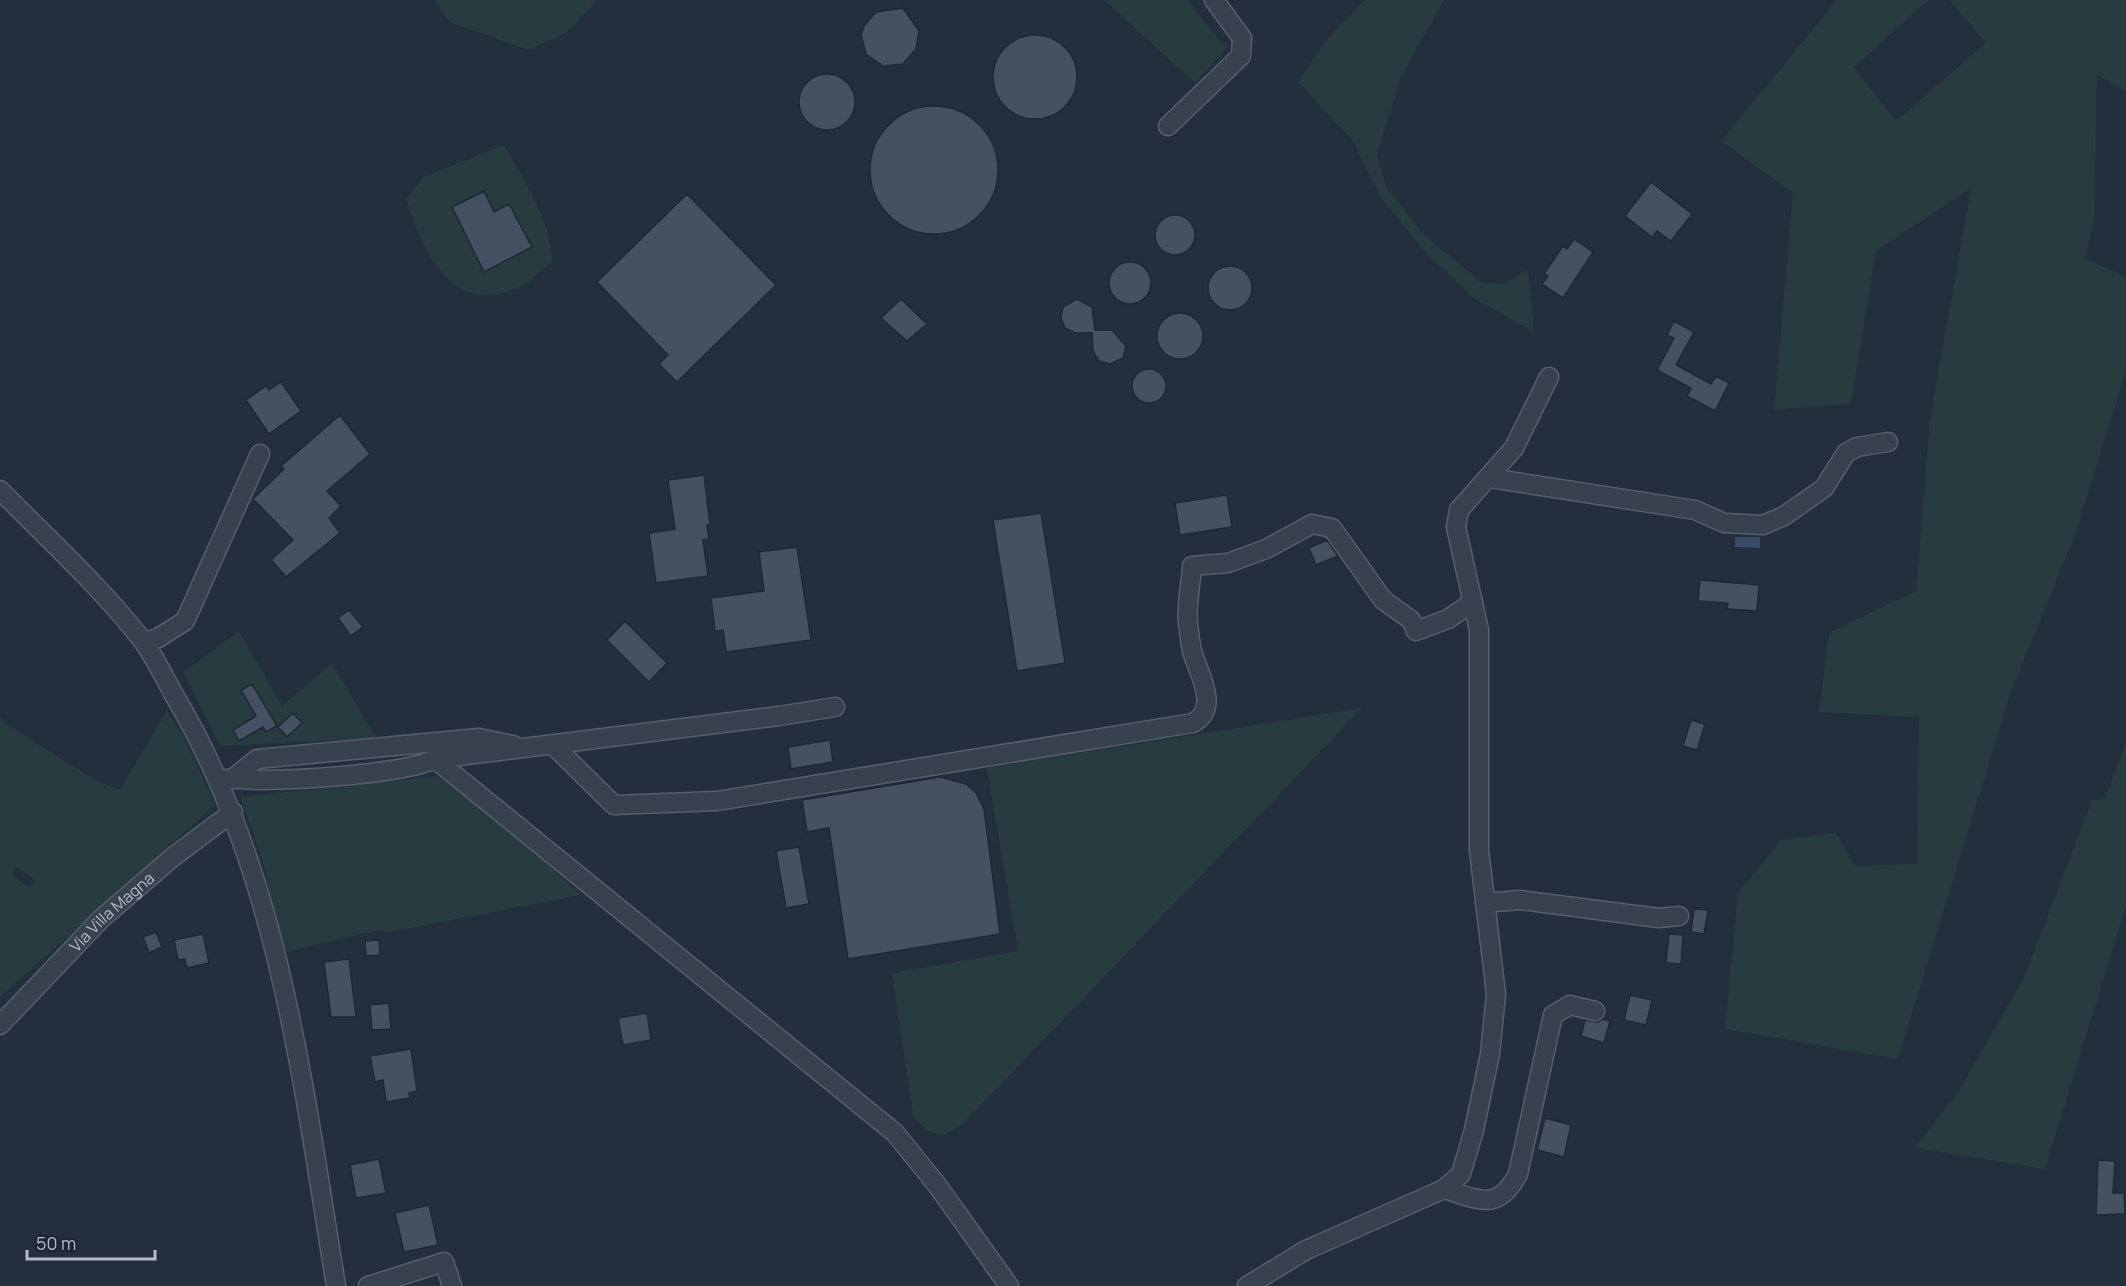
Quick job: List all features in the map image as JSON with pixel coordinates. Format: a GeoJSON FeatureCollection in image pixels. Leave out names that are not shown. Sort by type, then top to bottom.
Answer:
{"type":"FeatureCollection","features":[{"type":"Feature","properties":{"kind":"street"},"geometry":{"type":"LineString","coordinates":[[1168,126],[1241,56],[1242,38],[1214,0]]}},
{"type":"Feature","properties":{"kind":"street"},"geometry":{"type":"LineString","coordinates":[[1247,1286],[1306,1250],[1444,1189],[1461,1174],[1474,1130],[1490,1054],[1496,994],[1479,850],[1479,630],[1456,527],[1460,510],[1514,448],[1549,377]]}},
{"type":"Feature","properties":{"kind":"street"},"geometry":{"type":"LineString","coordinates":[[1490,478],[1695,510],[1724,523],[1763,525],[1784,516],[1824,488],[1846,453],[1857,447],[1887,442]]}},
{"type":"Feature","properties":{"kind":"street"},"geometry":{"type":"LineString","coordinates":[[144,642],[159,638],[185,621],[260,454]]}},
{"type":"Feature","properties":{"kind":"street"},"geometry":{"type":"LineString","coordinates":[[0,490],[82,573],[144,642],[200,738],[227,778],[233,812],[265,911],[295,1050],[336,1286]]}},
{"type":"Feature","properties":{"kind":"street"},"geometry":{"type":"LineString","coordinates":[[553,745],[614,805],[717,801],[1193,723],[1201,718],[1206,708],[1207,696],[1192,651],[1188,620],[1192,566],[1228,563],[1266,549],[1312,524],[1332,528],[1383,600],[1411,620],[1416,631],[1448,619],[1473,602]]}},
{"type":"Feature","properties":{"kind":"street"},"geometry":{"type":"LineString","coordinates":[[227,778],[258,780],[347,774],[422,765],[435,759],[835,706]]}},
{"type":"Feature","properties":{"kind":"street"},"geometry":{"type":"LineString","coordinates":[[227,778],[257,759],[345,753],[479,738],[527,748]]}},
{"type":"Feature","properties":{"kind":"street"},"geometry":{"type":"LineString","coordinates":[[435,759],[895,1133],[938,1185],[1009,1286]]}},
{"type":"Feature","properties":{"kind":"street","name":"Via Villa Magna"},"geometry":{"type":"LineString","coordinates":[[0,1025],[101,919],[173,857],[233,812]]}},
{"type":"Feature","properties":{"kind":"street"},"geometry":{"type":"LineString","coordinates":[[1485,903],[1520,900],[1659,918],[1679,916]]}},
{"type":"Feature","properties":{"kind":"street"},"geometry":{"type":"LineString","coordinates":[[1444,1189],[1491,1200],[1508,1193],[1518,1174],[1553,1015],[1570,1005],[1594,1011]]}},
{"type":"Feature","properties":{"kind":"street"},"geometry":{"type":"LineString","coordinates":[[368,1286],[444,1262],[452,1286]]}},
{"type":"Feature","properties":{"kind":"green space"},"geometry":{"type":"Polygon","coordinates":[[[434,0],[597,0],[568,32],[528,50],[449,22],[434,0]]]}},
{"type":"Feature","properties":{"kind":"green space"},"geometry":{"type":"Polygon","coordinates":[[[1104,0],[1187,0],[1226,48],[1195,83],[1104,0]]]}},
{"type":"Feature","properties":{"kind":"green space"},"geometry":{"type":"Polygon","coordinates":[[[1365,0],[1444,0],[1401,77],[1377,155],[1386,186],[1421,232],[1482,283],[1505,284],[1528,269],[1534,332],[1472,297],[1423,249],[1381,198],[1353,141],[1298,82],[1323,44],[1365,0]]]}},
{"type":"Feature","properties":{"kind":"green space"},"geometry":{"type":"Polygon","coordinates":[[[1837,0],[1928,0],[1854,67],[1896,121],[1986,43],[1949,0],[2126,0],[2126,91],[2097,75],[2094,221],[2085,259],[2126,277],[2126,371],[2075,535],[2011,692],[1898,1059],[1725,1029],[1738,893],[1781,840],[1836,833],[1855,866],[1917,864],[1919,717],[1819,712],[1829,633],[1916,591],[1930,419],[1971,188],[1876,251],[1851,403],[1774,410],[1793,193],[1721,141],[1837,0]]]}},
{"type":"Feature","properties":{"kind":"green space"},"geometry":{"type":"Polygon","coordinates":[[[504,145],[542,216],[552,262],[523,285],[499,294],[478,294],[460,288],[445,276],[432,260],[406,199],[423,177],[504,145]]]}},
{"type":"Feature","properties":{"kind":"green space"},"geometry":{"type":"Polygon","coordinates":[[[239,631],[282,706],[332,663],[376,738],[220,746],[183,673],[239,631]]]}},
{"type":"Feature","properties":{"kind":"green space"},"geometry":{"type":"Polygon","coordinates":[[[1362,708],[962,1125],[942,1136],[926,1130],[913,1115],[892,973],[1018,951],[987,768],[1362,708]]]}},
{"type":"Feature","properties":{"kind":"green space"},"geometry":{"type":"Polygon","coordinates":[[[167,710],[186,742],[215,805],[0,997],[0,717],[6,724],[95,780],[120,790],[167,710]],[[17,867],[11,875],[29,888],[35,880],[17,867]]]}},
{"type":"Feature","properties":{"kind":"green space"},"geometry":{"type":"Polygon","coordinates":[[[2126,742],[2126,906],[2045,1169],[1915,1148],[1958,1092],[2023,980],[2092,800],[2105,799],[2126,742]]]}},
{"type":"Feature","properties":{"kind":"green space"},"geometry":{"type":"Polygon","coordinates":[[[449,775],[581,895],[400,930],[385,932],[383,929],[282,953],[264,865],[240,797],[449,775]]]}},
{"type":"Feature","properties":{"kind":"water"},"geometry":{"type":"Polygon","coordinates":[[[1735,537],[1760,537],[1760,548],[1735,547],[1735,537]]]}},
{"type":"Feature","properties":{"kind":"building"},"geometry":{"type":"Polygon","coordinates":[[[903,8],[919,31],[916,49],[903,64],[883,66],[866,54],[861,35],[864,26],[876,12],[903,8]]]}},
{"type":"Feature","properties":{"kind":"building"},"geometry":{"type":"Polygon","coordinates":[[[1035,35],[1051,38],[1065,47],[1074,61],[1077,77],[1074,93],[1065,107],[1051,116],[1035,119],[1019,116],[1005,107],[996,93],[993,77],[996,61],[1005,47],[1019,38],[1035,35]]]}},
{"type":"Feature","properties":{"kind":"building"},"geometry":{"type":"Polygon","coordinates":[[[827,74],[838,76],[847,82],[853,91],[855,102],[853,113],[847,122],[838,128],[827,130],[816,128],[807,122],[801,113],[799,102],[801,91],[807,82],[816,76],[827,74]]]}},
{"type":"Feature","properties":{"kind":"building"},"geometry":{"type":"Polygon","coordinates":[[[934,106],[959,110],[980,124],[994,145],[998,170],[994,195],[980,216],[959,230],[934,234],[909,230],[888,216],[874,195],[870,170],[874,145],[888,124],[909,110],[934,106]]]}},
{"type":"Feature","properties":{"kind":"building"},"geometry":{"type":"Polygon","coordinates":[[[1651,182],[1692,214],[1671,241],[1657,231],[1652,237],[1625,216],[1651,182]]]}},
{"type":"Feature","properties":{"kind":"building"},"geometry":{"type":"Polygon","coordinates":[[[484,191],[494,212],[509,204],[532,247],[484,272],[452,207],[484,191]]]}},
{"type":"Feature","properties":{"kind":"building"},"geometry":{"type":"Polygon","coordinates":[[[687,194],[776,285],[677,382],[659,364],[668,355],[597,282],[687,194]]]}},
{"type":"Feature","properties":{"kind":"building"},"geometry":{"type":"Polygon","coordinates":[[[1175,215],[1189,221],[1195,235],[1189,249],[1175,255],[1161,249],[1155,235],[1161,221],[1175,215]]]}},
{"type":"Feature","properties":{"kind":"building"},"geometry":{"type":"Polygon","coordinates":[[[1574,239],[1593,252],[1563,298],[1542,284],[1548,276],[1544,274],[1563,246],[1567,249],[1574,239]]]}},
{"type":"Feature","properties":{"kind":"building"},"geometry":{"type":"Polygon","coordinates":[[[1130,262],[1145,268],[1151,283],[1145,298],[1130,304],[1115,298],[1109,283],[1115,268],[1130,262]]]}},
{"type":"Feature","properties":{"kind":"building"},"geometry":{"type":"Polygon","coordinates":[[[1230,266],[1239,267],[1246,272],[1251,279],[1251,297],[1246,304],[1239,309],[1230,310],[1221,309],[1214,304],[1209,297],[1208,288],[1209,279],[1214,272],[1221,267],[1230,266]]]}},
{"type":"Feature","properties":{"kind":"building"},"geometry":{"type":"Polygon","coordinates":[[[901,299],[927,324],[907,341],[881,318],[901,299]]]}},
{"type":"Feature","properties":{"kind":"building"},"geometry":{"type":"Polygon","coordinates":[[[1077,299],[1092,307],[1095,330],[1112,330],[1126,346],[1123,358],[1110,364],[1099,361],[1093,351],[1092,333],[1075,333],[1065,328],[1061,318],[1063,307],[1077,299]]]}},
{"type":"Feature","properties":{"kind":"building"},"geometry":{"type":"Polygon","coordinates":[[[1180,313],[1189,314],[1196,320],[1202,327],[1202,345],[1196,352],[1189,358],[1180,359],[1171,358],[1164,352],[1158,345],[1157,336],[1158,327],[1164,320],[1171,314],[1180,313]]]}},
{"type":"Feature","properties":{"kind":"building"},"geometry":{"type":"Polygon","coordinates":[[[1674,321],[1694,332],[1676,365],[1711,384],[1716,376],[1729,383],[1715,411],[1687,396],[1691,388],[1657,370],[1674,338],[1667,335],[1674,321]]]}},
{"type":"Feature","properties":{"kind":"building"},"geometry":{"type":"Polygon","coordinates":[[[1149,369],[1161,374],[1166,386],[1161,398],[1149,403],[1137,398],[1132,386],[1137,374],[1149,369]]]}},
{"type":"Feature","properties":{"kind":"building"},"geometry":{"type":"Polygon","coordinates":[[[281,382],[301,411],[269,434],[246,400],[266,386],[269,390],[281,382]]]}},
{"type":"Feature","properties":{"kind":"building"},"geometry":{"type":"Polygon","coordinates":[[[340,415],[370,454],[327,491],[341,506],[329,518],[340,533],[286,577],[271,560],[293,540],[253,499],[284,469],[281,466],[340,415]]]}},
{"type":"Feature","properties":{"kind":"building"},"geometry":{"type":"Polygon","coordinates":[[[704,475],[710,525],[707,525],[709,539],[703,540],[708,576],[656,583],[649,533],[675,529],[668,480],[704,475]]]}},
{"type":"Feature","properties":{"kind":"building"},"geometry":{"type":"Polygon","coordinates":[[[1227,495],[1232,527],[1180,535],[1175,503],[1227,495]]]}},
{"type":"Feature","properties":{"kind":"building"},"geometry":{"type":"Polygon","coordinates":[[[1041,513],[1065,663],[1017,671],[993,520],[1041,513]]]}},
{"type":"Feature","properties":{"kind":"building"},"geometry":{"type":"Polygon","coordinates":[[[1327,540],[1338,556],[1316,565],[1309,548],[1327,540]]]}},
{"type":"Feature","properties":{"kind":"building"},"geometry":{"type":"Polygon","coordinates":[[[797,547],[811,640],[726,652],[723,630],[715,631],[711,598],[764,591],[759,552],[797,547]]]}},
{"type":"Feature","properties":{"kind":"building"},"geometry":{"type":"Polygon","coordinates":[[[1700,580],[1759,585],[1757,611],[1727,609],[1728,603],[1698,601],[1700,580]]]}},
{"type":"Feature","properties":{"kind":"building"},"geometry":{"type":"Polygon","coordinates":[[[349,610],[363,627],[351,636],[338,618],[349,610]]]}},
{"type":"Feature","properties":{"kind":"building"},"geometry":{"type":"Polygon","coordinates":[[[625,621],[667,663],[649,682],[607,640],[625,621]]]}},
{"type":"Feature","properties":{"kind":"building"},"geometry":{"type":"Polygon","coordinates":[[[252,684],[277,726],[266,732],[263,727],[239,741],[233,730],[256,716],[241,690],[252,684]]]}},
{"type":"Feature","properties":{"kind":"building"},"geometry":{"type":"Polygon","coordinates":[[[293,713],[302,723],[287,737],[278,727],[293,713]]]}},
{"type":"Feature","properties":{"kind":"building"},"geometry":{"type":"Polygon","coordinates":[[[1691,720],[1705,724],[1697,750],[1683,746],[1691,720]]]}},
{"type":"Feature","properties":{"kind":"building"},"geometry":{"type":"Polygon","coordinates":[[[830,740],[833,762],[791,769],[788,747],[830,740]]]}},
{"type":"Feature","properties":{"kind":"building"},"geometry":{"type":"Polygon","coordinates":[[[940,777],[966,784],[976,793],[984,809],[1000,934],[848,959],[829,828],[807,832],[802,800],[940,777]]]}},
{"type":"Feature","properties":{"kind":"building"},"geometry":{"type":"Polygon","coordinates":[[[799,847],[809,904],[786,908],[776,851],[799,847]]]}},
{"type":"Feature","properties":{"kind":"building"},"geometry":{"type":"Polygon","coordinates":[[[1694,909],[1708,910],[1704,934],[1691,932],[1694,909]]]}},
{"type":"Feature","properties":{"kind":"building"},"geometry":{"type":"Polygon","coordinates":[[[156,932],[162,947],[149,953],[143,937],[156,932]]]}},
{"type":"Feature","properties":{"kind":"building"},"geometry":{"type":"Polygon","coordinates":[[[203,934],[209,963],[187,968],[185,959],[178,960],[174,940],[203,934]]]}},
{"type":"Feature","properties":{"kind":"building"},"geometry":{"type":"Polygon","coordinates":[[[1669,934],[1683,935],[1681,964],[1666,963],[1669,934]]]}},
{"type":"Feature","properties":{"kind":"building"},"geometry":{"type":"Polygon","coordinates":[[[379,940],[380,955],[366,956],[365,941],[379,940]]]}},
{"type":"Feature","properties":{"kind":"building"},"geometry":{"type":"Polygon","coordinates":[[[349,959],[356,1017],[331,1017],[324,962],[349,959]]]}},
{"type":"Feature","properties":{"kind":"building"},"geometry":{"type":"Polygon","coordinates":[[[1630,995],[1652,1000],[1646,1025],[1624,1020],[1630,995]]]}},
{"type":"Feature","properties":{"kind":"building"},"geometry":{"type":"Polygon","coordinates":[[[389,1003],[391,1029],[372,1030],[370,1005],[389,1003]]]}},
{"type":"Feature","properties":{"kind":"building"},"geometry":{"type":"Polygon","coordinates":[[[647,1013],[651,1040],[623,1045],[618,1018],[647,1013]]]}},
{"type":"Feature","properties":{"kind":"building"},"geometry":{"type":"Polygon","coordinates":[[[1603,1019],[1610,1021],[1604,1043],[1581,1036],[1585,1020],[1598,1022],[1603,1019]]]}},
{"type":"Feature","properties":{"kind":"building"},"geometry":{"type":"Polygon","coordinates":[[[411,1049],[417,1091],[409,1093],[410,1098],[386,1102],[383,1080],[375,1082],[370,1056],[411,1049]]]}},
{"type":"Feature","properties":{"kind":"building"},"geometry":{"type":"Polygon","coordinates":[[[1545,1118],[1571,1125],[1564,1157],[1537,1150],[1545,1118]]]}},
{"type":"Feature","properties":{"kind":"building"},"geometry":{"type":"Polygon","coordinates":[[[379,1159],[386,1193],[356,1198],[350,1165],[379,1159]]]}},
{"type":"Feature","properties":{"kind":"building"},"geometry":{"type":"Polygon","coordinates":[[[2098,1160],[2115,1161],[2113,1193],[2124,1193],[2125,1214],[2096,1215],[2098,1160]]]}},
{"type":"Feature","properties":{"kind":"building"},"geometry":{"type":"Polygon","coordinates":[[[429,1205],[438,1245],[404,1252],[395,1213],[429,1205]]]}}]}
